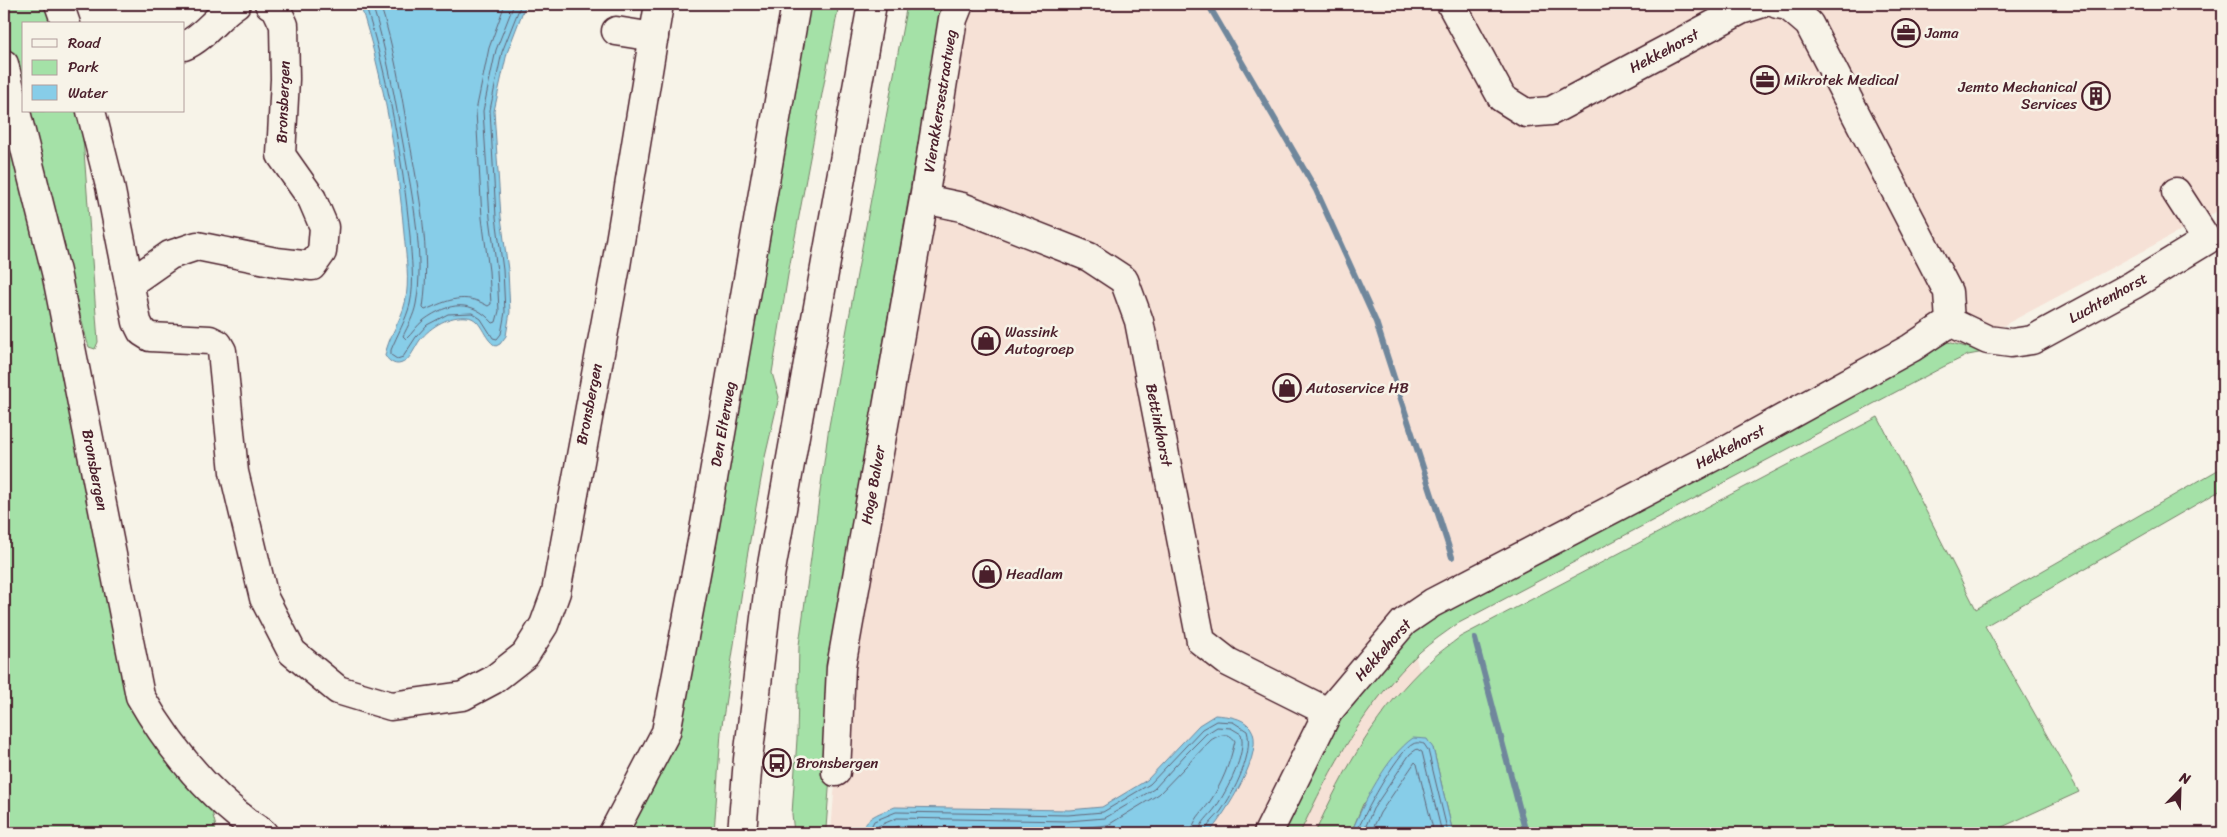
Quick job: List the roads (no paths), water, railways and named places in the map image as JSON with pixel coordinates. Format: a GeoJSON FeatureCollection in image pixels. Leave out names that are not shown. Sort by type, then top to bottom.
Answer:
{"type":"FeatureCollection","features":[{"type":"Feature","properties":{"kind":"street"},"geometry":{"type":"LineString","coordinates":[[59,4],[65,22]]}},
{"type":"Feature","properties":{"kind":"street"},"geometry":{"type":"LineString","coordinates":[[185,46],[196,41],[227,10],[236,4]]}},
{"type":"Feature","properties":{"kind":"street","name":"Bronsbergen"},"geometry":{"type":"LineString","coordinates":[[130,283],[170,255],[198,246],[276,262],[312,266],[322,252],[324,227],[312,199],[281,155],[285,79],[284,25],[276,8],[269,4]]}},
{"type":"Feature","properties":{"kind":"street","name":"Bronsbergen"},"geometry":{"type":"LineString","coordinates":[[91,112],[110,186],[137,322],[142,332],[150,337],[210,340],[218,344],[222,352],[234,472],[264,598],[292,652],[338,690],[391,706],[464,696],[493,680],[526,655],[544,625],[556,592],[616,266],[659,4]]}},
{"type":"Feature","properties":{"kind":"street","name":"Den Elterweg"},"geometry":{"type":"LineString","coordinates":[[613,833],[666,732],[703,536],[796,4]]}},
{"type":"Feature","properties":{"kind":"street"},"geometry":{"type":"LineString","coordinates":[[742,833],[748,759],[770,576],[872,4]]}},
{"type":"Feature","properties":{"kind":"street","name":"Vierakkersestraatweg"},"geometry":{"type":"LineString","coordinates":[[924,200],[953,20],[959,4]]}},
{"type":"Feature","properties":{"kind":"street","name":"Hekkehorst"},"geometry":{"type":"LineString","coordinates":[[1452,4],[1502,98],[1526,113],[1551,111],[1741,10],[1760,4]]}},
{"type":"Feature","properties":{"kind":"street"},"geometry":{"type":"LineString","coordinates":[[1778,4],[1788,6],[1809,24],[1948,292],[1950,322]]}},
{"type":"Feature","properties":{"kind":"street"},"geometry":{"type":"LineString","coordinates":[[616,31],[654,37]]}},
{"type":"Feature","properties":{"kind":"street","name":"Bronsbergen"},"geometry":{"type":"LineString","coordinates":[[4,64],[56,272],[140,696],[160,730],[230,824],[263,833]]}},
{"type":"Feature","properties":{"kind":"street","name":"Luchtenhorst"},"geometry":{"type":"LineString","coordinates":[[1950,322],[1988,340],[2011,343],[2032,340],[2133,285],[2207,240],[2176,192]]}},
{"type":"Feature","properties":{"kind":"street","name":"Bettinkhorst"},"geometry":{"type":"LineString","coordinates":[[924,200],[962,207],[1088,257],[1124,280],[1139,321],[1201,641],[1228,662],[1328,712]]}},
{"type":"Feature","properties":{"kind":"street","name":"Hoge Balver"},"geometry":{"type":"LineString","coordinates":[[836,772],[841,668],[924,200]]}},
{"type":"Feature","properties":{"kind":"street","name":"Hekkehorst"},"geometry":{"type":"LineString","coordinates":[[1268,833],[1328,712],[1404,622],[1432,603],[1722,452],[1911,348],[1950,322]]}},
{"type":"Feature","properties":{"kind":"water"},"geometry":{"type":"Polygon","coordinates":[[[360,4],[527,4],[507,53],[494,111],[510,312],[506,336],[496,346],[488,339],[476,321],[472,318],[461,317],[441,322],[430,330],[404,362],[393,363],[385,356],[405,303],[407,260],[394,147],[376,60],[360,4]]]}},
{"type":"Feature","properties":{"kind":"water"},"geometry":{"type":"Polygon","coordinates":[[[1215,715],[1243,721],[1250,727],[1254,737],[1249,766],[1242,782],[1209,833],[863,833],[866,823],[870,819],[879,813],[895,807],[1069,810],[1102,807],[1147,780],[1199,725],[1215,715]]]}},
{"type":"Feature","properties":{"kind":"water"},"geometry":{"type":"Polygon","coordinates":[[[1413,738],[1427,739],[1433,748],[1453,833],[1351,833],[1362,808],[1385,768],[1403,746],[1413,738]]]}},
{"type":"Feature","properties":{"kind":"waterway"},"geometry":{"type":"LineString","coordinates":[[1208,4],[1316,190],[1376,322],[1452,557]]}},
{"type":"Feature","properties":{"kind":"waterway"},"geometry":{"type":"LineString","coordinates":[[1475,639],[1526,833]]}},
{"type":"Feature","properties":{"kind":"place","name":"Jama"},"geometry":{"type":"Point","coordinates":[1906,33]}},
{"type":"Feature","properties":{"kind":"place","name":"Mikrotek Medical"},"geometry":{"type":"Point","coordinates":[1765,80]}},
{"type":"Feature","properties":{"kind":"place","name":"Jemto Mechanical Services"},"geometry":{"type":"Point","coordinates":[2096,96]}},
{"type":"Feature","properties":{"kind":"place","name":"Wassink Autogroep"},"geometry":{"type":"Point","coordinates":[986,341]}},
{"type":"Feature","properties":{"kind":"place","name":"Autoservice HB"},"geometry":{"type":"Point","coordinates":[1287,388]}},
{"type":"Feature","properties":{"kind":"place","name":"Headlam"},"geometry":{"type":"Point","coordinates":[987,574]}},
{"type":"Feature","properties":{"kind":"place","name":"Bronsbergen"},"geometry":{"type":"Point","coordinates":[777,763]}}]}
